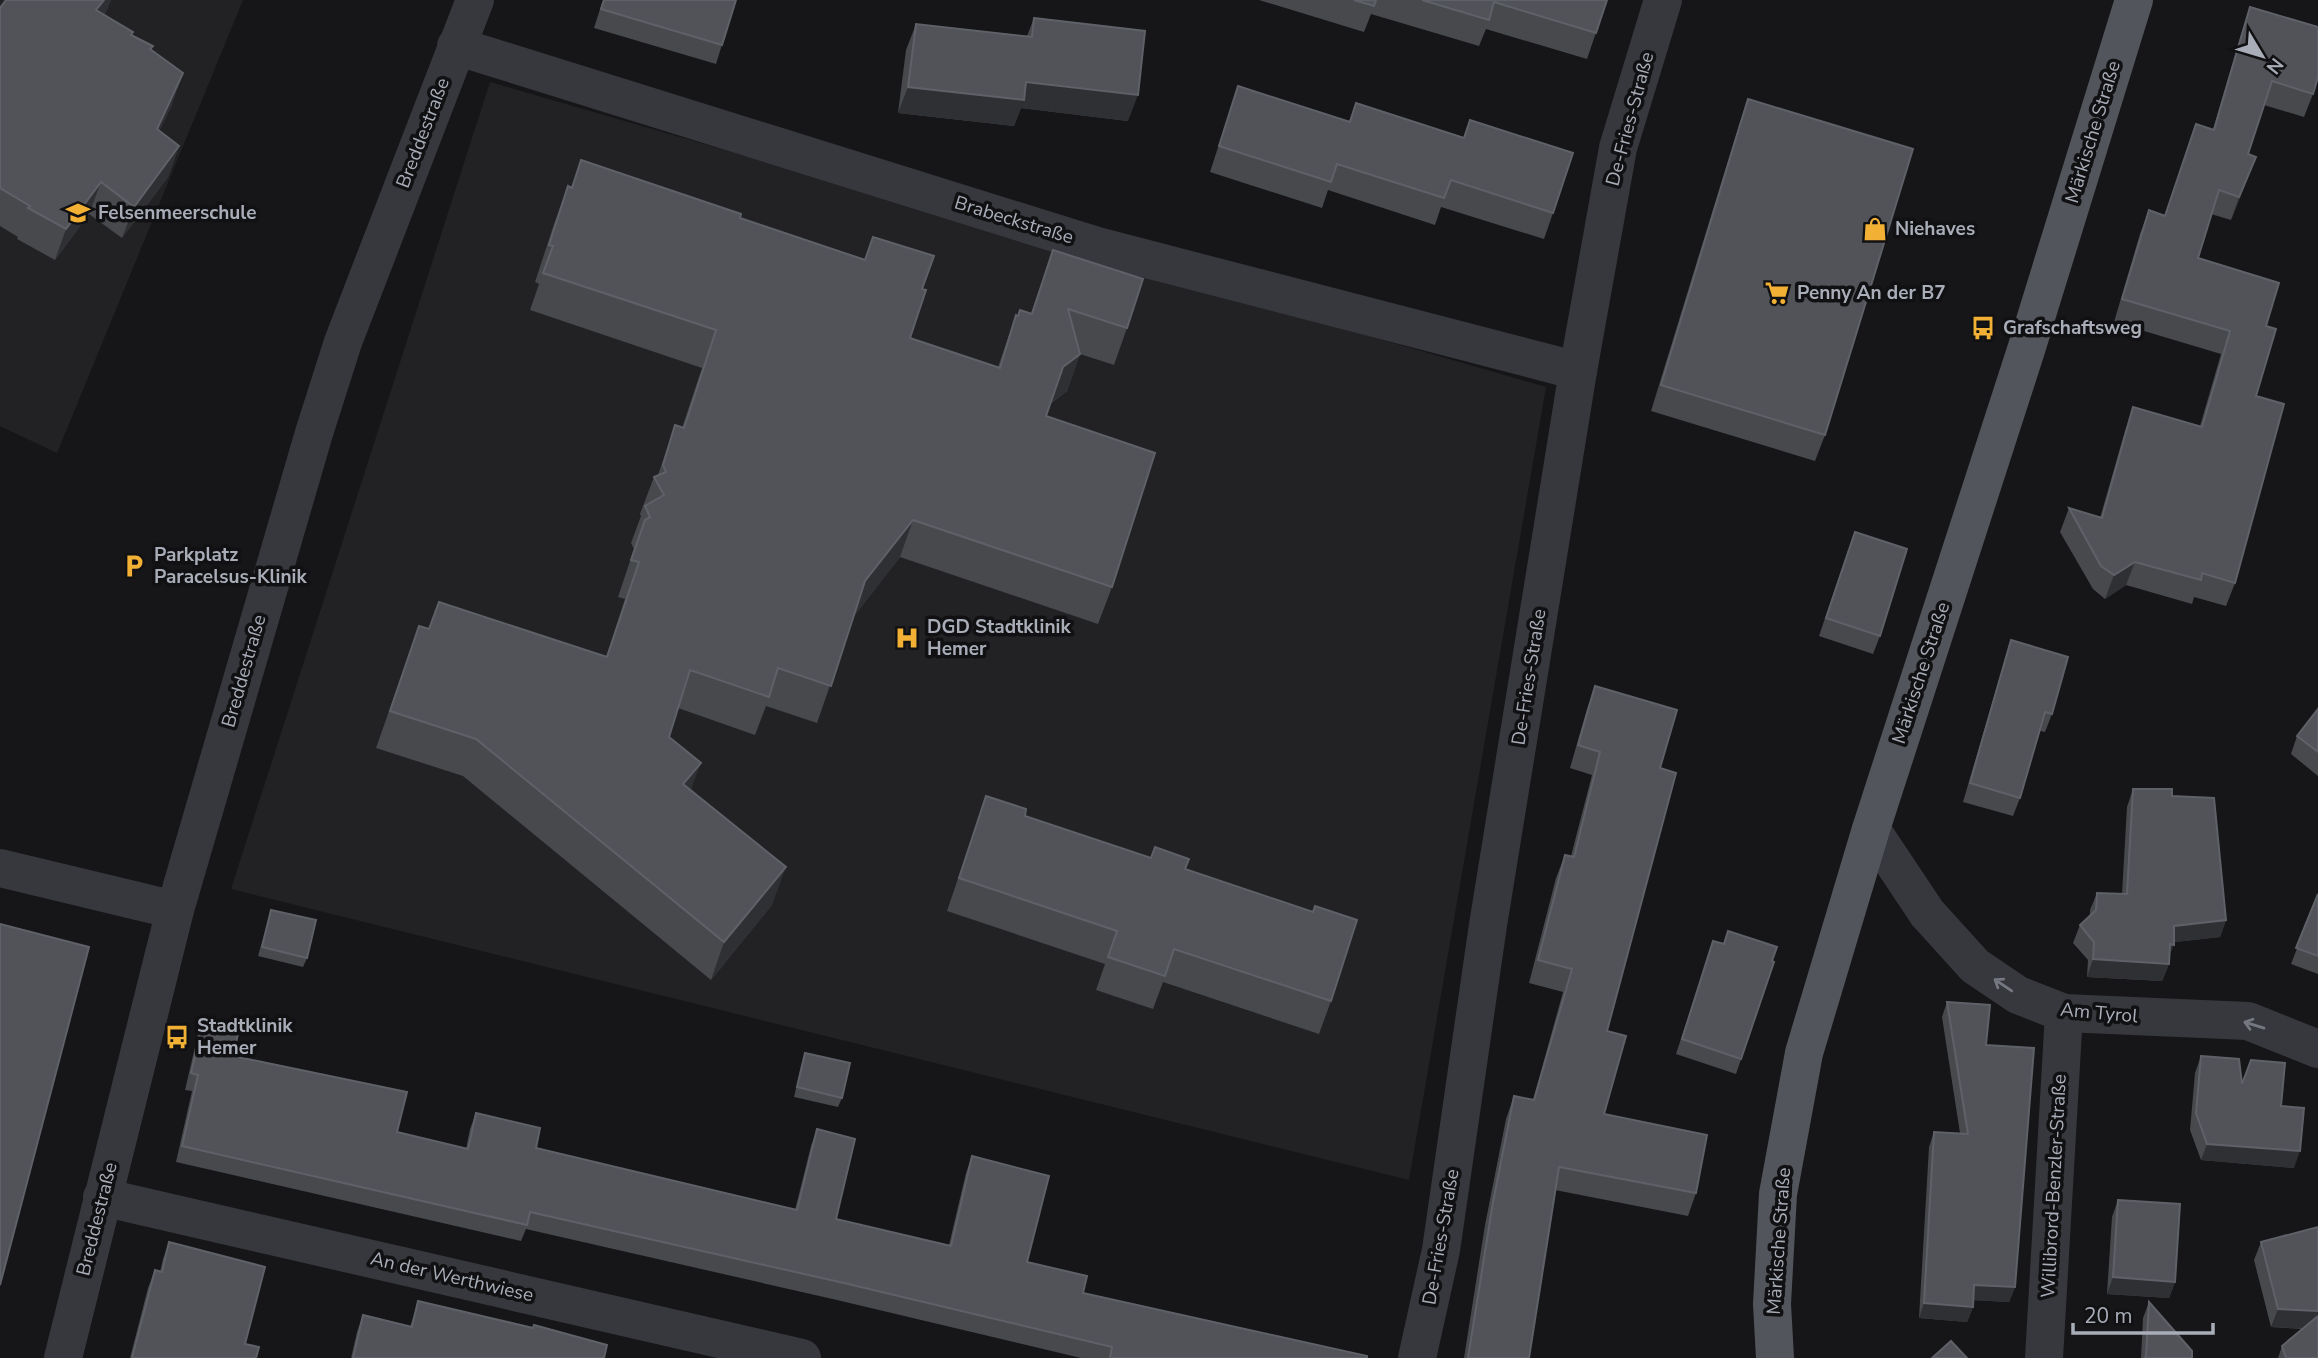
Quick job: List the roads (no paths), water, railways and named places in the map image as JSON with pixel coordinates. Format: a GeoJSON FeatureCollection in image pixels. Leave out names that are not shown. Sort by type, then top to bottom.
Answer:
{"type":"FeatureCollection","features":[{"type":"Feature","properties":{"kind":"main road","name":"Märkische Straße"},"geometry":{"type":"LineString","coordinates":[[1774,1358],[1772,1304],[1780,1181],[1804,1053],[1871,829],[2022,363],[2134,0]]}},
{"type":"Feature","properties":{"kind":"street","name":"Breddestraße"},"geometry":{"type":"LineString","coordinates":[[63,1358],[175,910],[303,472],[343,342],[475,0]]}},
{"type":"Feature","properties":{"kind":"street","name":"De-Fries-Straße"},"geometry":{"type":"LineString","coordinates":[[1417,1358],[1441,1250],[1491,912],[1578,371],[1618,148],[1662,0]]}},
{"type":"Feature","properties":{"kind":"street","name":"Brabeckstraße"},"geometry":{"type":"LineString","coordinates":[[456,46],[1097,246],[1578,371]]}},
{"type":"Feature","properties":{"kind":"street","name":"Am Tyrol"},"geometry":{"type":"LineString","coordinates":[[1871,829],[1927,913],[1975,966],[2018,995],[2064,1013],[2248,1021],[2318,1049]]}},
{"type":"Feature","properties":{"kind":"street"},"geometry":{"type":"LineString","coordinates":[[0,868],[175,910]]}},
{"type":"Feature","properties":{"kind":"street","name":"Willibrord-Benzler-Straße"},"geometry":{"type":"LineString","coordinates":[[2044,1358],[2064,1013]]}},
{"type":"Feature","properties":{"kind":"street","name":"An der Werthwiese"},"geometry":{"type":"LineString","coordinates":[[102,1197],[802,1358]]}},
{"type":"Feature","properties":{"kind":"place","name":"Felsenmeerschule"},"geometry":{"type":"Point","coordinates":[78,213]}},
{"type":"Feature","properties":{"kind":"place","name":"Niehaves"},"geometry":{"type":"Point","coordinates":[1875,229]}},
{"type":"Feature","properties":{"kind":"place","name":"Penny An der B7"},"geometry":{"type":"Point","coordinates":[1777,293]}},
{"type":"Feature","properties":{"kind":"place","name":"Grafschaftsweg"},"geometry":{"type":"Point","coordinates":[1983,328]}},
{"type":"Feature","properties":{"kind":"place","name":"Parkplatz Paracelsus-Klinik"},"geometry":{"type":"Point","coordinates":[134,566]}},
{"type":"Feature","properties":{"kind":"place","name":"DGD Stadtklinik Hemer"},"geometry":{"type":"Point","coordinates":[907,638]}},
{"type":"Feature","properties":{"kind":"place","name":"Stadtklinik Hemer"},"geometry":{"type":"Point","coordinates":[177,1037]}}]}
